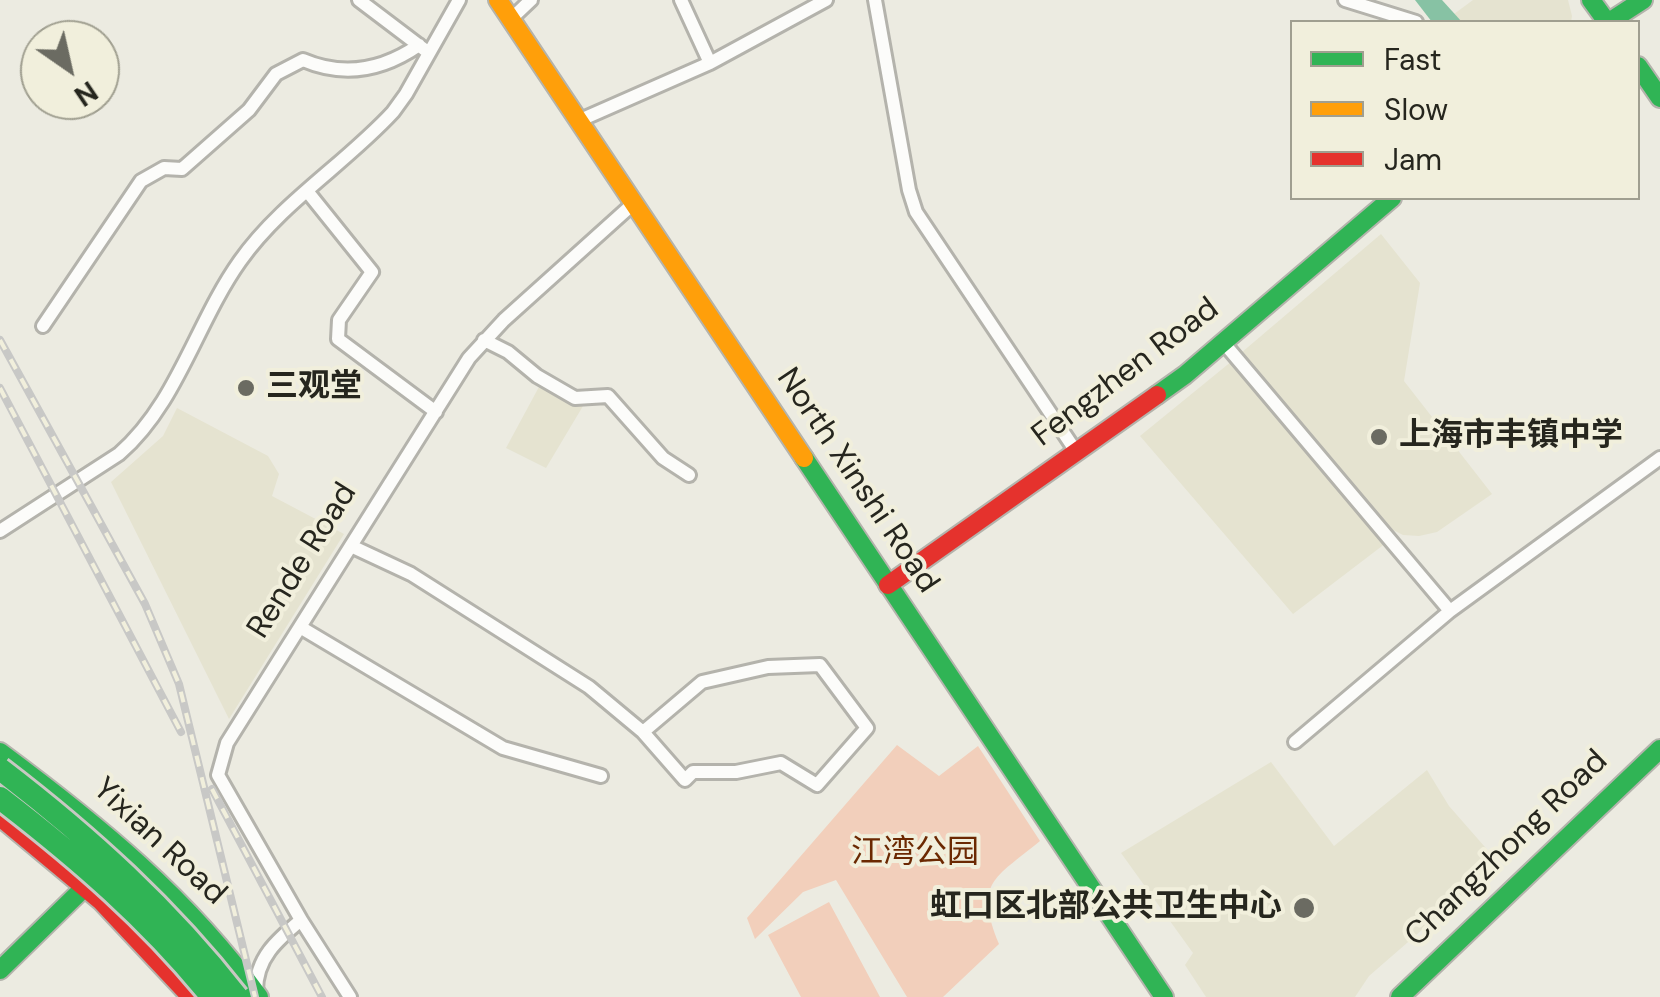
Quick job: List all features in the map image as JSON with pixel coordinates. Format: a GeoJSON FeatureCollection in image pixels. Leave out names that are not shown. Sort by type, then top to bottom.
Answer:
{"type":"FeatureCollection","features":[{"type":"Feature","properties":{"kind":"main road"},"geometry":{"type":"LineString","coordinates":[[1591,0],[1606,20]]}},
{"type":"Feature","properties":{"kind":"main road"},"geometry":{"type":"LineString","coordinates":[[1611,20],[1642,0]]}},
{"type":"Feature","properties":{"kind":"main road","name":"North Xinshi Road"},"geometry":{"type":"LineString","coordinates":[[504,10],[1164,997]]}},
{"type":"Feature","properties":{"kind":"main road"},"geometry":{"type":"LineString","coordinates":[[1640,69],[1660,98]]}},
{"type":"Feature","properties":{"kind":"main road","name":"Fengzhen Road"},"geometry":{"type":"LineString","coordinates":[[888,585],[1185,375],[1390,200]]}},
{"type":"Feature","properties":{"kind":"main road","name":"Changzhong Road"},"geometry":{"type":"LineString","coordinates":[[1400,997],[1660,749]]}},
{"type":"Feature","properties":{"kind":"main road","name":"Yixian Road"},"geometry":{"type":"LineString","coordinates":[[0,752],[125,847],[184,902],[251,995]]}},
{"type":"Feature","properties":{"kind":"main road","name":"Changzhong Road"},"geometry":{"type":"LineString","coordinates":[[1420,997],[1660,765]]}},
{"type":"Feature","properties":{"kind":"main road"},"geometry":{"type":"LineString","coordinates":[[0,769],[88,836],[152,894],[251,995]]}},
{"type":"Feature","properties":{"kind":"main road"},"geometry":{"type":"LineString","coordinates":[[0,798],[71,851],[137,910],[212,997]]}},
{"type":"Feature","properties":{"kind":"main road"},"geometry":{"type":"LineString","coordinates":[[0,817],[129,925],[192,997]]}},
{"type":"Feature","properties":{"kind":"main road"},"geometry":{"type":"LineString","coordinates":[[0,970],[125,847]]}},
{"type":"Feature","properties":{"kind":"street"},"geometry":{"type":"LineString","coordinates":[[359,0],[424,50]]}},
{"type":"Feature","properties":{"kind":"street"},"geometry":{"type":"LineString","coordinates":[[0,530],[136,440],[242,258],[392,112],[424,50],[459,0]]}},
{"type":"Feature","properties":{"kind":"street"},"geometry":{"type":"LineString","coordinates":[[504,10],[531,0]]}},
{"type":"Feature","properties":{"kind":"street"},"geometry":{"type":"LineString","coordinates":[[680,0],[710,63]]}},
{"type":"Feature","properties":{"kind":"street"},"geometry":{"type":"LineString","coordinates":[[578,121],[710,63],[826,0]]}},
{"type":"Feature","properties":{"kind":"street"},"geometry":{"type":"LineString","coordinates":[[875,0],[916,212],[1077,453]]}},
{"type":"Feature","properties":{"kind":"street"},"geometry":{"type":"LineString","coordinates":[[1345,0],[1410,20]]}},
{"type":"Feature","properties":{"kind":"street"},"geometry":{"type":"LineString","coordinates":[[43,326],[141,180],[164,168],[182,170],[249,110],[276,74],[304,60],[322,68],[364,71],[424,50]]}},
{"type":"Feature","properties":{"kind":"street"},"geometry":{"type":"LineString","coordinates":[[308,191],[372,272],[339,320],[338,339],[436,412]]}},
{"type":"Feature","properties":{"kind":"street","name":"Rende Road"},"geometry":{"type":"LineString","coordinates":[[350,997],[300,920],[218,775],[228,743],[484,340],[634,203]]}},
{"type":"Feature","properties":{"kind":"street"},"geometry":{"type":"LineString","coordinates":[[484,340],[575,398],[608,396],[662,458],[688,475]]}},
{"type":"Feature","properties":{"kind":"street"},"geometry":{"type":"LineString","coordinates":[[1223,342],[1450,611]]}},
{"type":"Feature","properties":{"kind":"street"},"geometry":{"type":"LineString","coordinates":[[1296,742],[1450,611],[1660,458]]}},
{"type":"Feature","properties":{"kind":"street"},"geometry":{"type":"LineString","coordinates":[[351,546],[411,574],[589,687],[644,732],[686,780],[692,772],[736,772],[782,763],[817,785],[867,728],[820,665],[768,667],[702,682],[644,732]]}},
{"type":"Feature","properties":{"kind":"street"},"geometry":{"type":"LineString","coordinates":[[300,627],[502,748],[601,776]]}},
{"type":"Feature","properties":{"kind":"street"},"geometry":{"type":"LineString","coordinates":[[251,995],[266,952],[300,920]]}},
{"type":"Feature","properties":{"kind":"shaded area"},"geometry":{"type":"Polygon","coordinates":[[[1415,0],[1442,0],[1460,20],[1430,20],[1415,0]]]}},
{"type":"Feature","properties":{"kind":"shaded area"},"geometry":{"type":"Polygon","coordinates":[[[1473,0],[1568,0],[1572,16],[1571,20],[1460,20],[1454,14],[1473,0]]]}},
{"type":"Feature","properties":{"kind":"shaded area","name":"上海市丰镇中学"},"geometry":{"type":"Polygon","coordinates":[[[1381,234],[1420,283],[1404,381],[1492,494],[1437,532],[1419,536],[1403,535],[1383,525],[1241,353],[1381,234]]]}},
{"type":"Feature","properties":{"kind":"shaded area"},"geometry":{"type":"Polygon","coordinates":[[[1232,361],[1386,543],[1293,614],[1140,436],[1232,361]]]}},
{"type":"Feature","properties":{"kind":"shaded area"},"geometry":{"type":"Polygon","coordinates":[[[540,385],[583,406],[546,468],[506,448],[540,385]]]}},
{"type":"Feature","properties":{"kind":"shaded area"},"geometry":{"type":"Polygon","coordinates":[[[177,408],[268,456],[279,474],[272,496],[344,534],[229,719],[111,482],[163,436],[177,408]]]}},
{"type":"Feature","properties":{"kind":"shaded area","name":"虹口区北部公共卫生中心"},"geometry":{"type":"Polygon","coordinates":[[[1271,762],[1334,846],[1427,770],[1449,806],[1499,863],[1369,976],[1355,997],[1206,997],[1185,965],[1193,953],[1121,853],[1271,762]]]}},
{"type":"Feature","properties":{"kind":"green space","name":"江湾公园"},"geometry":{"type":"Polygon","coordinates":[[[897,745],[939,776],[978,746],[1040,841],[1000,874],[989,894],[988,907],[999,944],[943,997],[907,997],[836,880],[803,892],[755,939],[747,918],[897,745]]]}},
{"type":"Feature","properties":{"kind":"green space"},"geometry":{"type":"Polygon","coordinates":[[[829,902],[880,997],[801,997],[768,935],[829,902]]]}},
{"type":"Feature","properties":{"kind":"railway"},"geometry":{"type":"LineString","coordinates":[[0,340],[145,604],[179,684],[255,997]]}},
{"type":"Feature","properties":{"kind":"railway"},"geometry":{"type":"LineString","coordinates":[[0,388],[181,732]]}},
{"type":"Feature","properties":{"kind":"railway"},"geometry":{"type":"LineString","coordinates":[[212,789],[322,997]]}},
{"type":"Feature","properties":{"kind":"traffic: fast"},"geometry":{"type":"LineString","coordinates":[[1591,0],[1606,20]]}},
{"type":"Feature","properties":{"kind":"traffic: fast"},"geometry":{"type":"LineString","coordinates":[[1612,20],[1643,0]]}},
{"type":"Feature","properties":{"kind":"traffic: fast"},"geometry":{"type":"LineString","coordinates":[[1640,69],[1660,98]]}},
{"type":"Feature","properties":{"kind":"traffic: fast"},"geometry":{"type":"LineString","coordinates":[[1157,395],[1390,200]]}},
{"type":"Feature","properties":{"kind":"traffic: fast"},"geometry":{"type":"LineString","coordinates":[[804,458],[1164,997]]}},
{"type":"Feature","properties":{"kind":"traffic: fast"},"geometry":{"type":"LineString","coordinates":[[1400,997],[1660,749]]}},
{"type":"Feature","properties":{"kind":"traffic: fast"},"geometry":{"type":"LineString","coordinates":[[0,752],[139,864],[202,927],[259,997]]}},
{"type":"Feature","properties":{"kind":"traffic: fast"},"geometry":{"type":"LineString","coordinates":[[0,769],[126,876],[237,997]]}},
{"type":"Feature","properties":{"kind":"traffic: fast"},"geometry":{"type":"LineString","coordinates":[[0,798],[112,891],[212,997]]}},
{"type":"Feature","properties":{"kind":"traffic: fast"},"geometry":{"type":"LineString","coordinates":[[0,970],[93,879]]}},
{"type":"Feature","properties":{"kind":"traffic: slow"},"geometry":{"type":"LineString","coordinates":[[498,0],[804,458]]}},
{"type":"Feature","properties":{"kind":"traffic: jam"},"geometry":{"type":"LineString","coordinates":[[888,585],[1157,395]]}},
{"type":"Feature","properties":{"kind":"traffic: jam"},"geometry":{"type":"LineString","coordinates":[[0,817],[101,901],[191,997]]}},
{"type":"Feature","properties":{"kind":"place","name":"三观堂"},"geometry":{"type":"Point","coordinates":[246,388]}},
{"type":"Feature","properties":{"kind":"place","name":"上海市丰镇中学"},"geometry":{"type":"Point","coordinates":[1379,437]}},
{"type":"Feature","properties":{"kind":"place","name":"虹口区北部公共卫生中心"},"geometry":{"type":"Point","coordinates":[1304,908]}}]}
